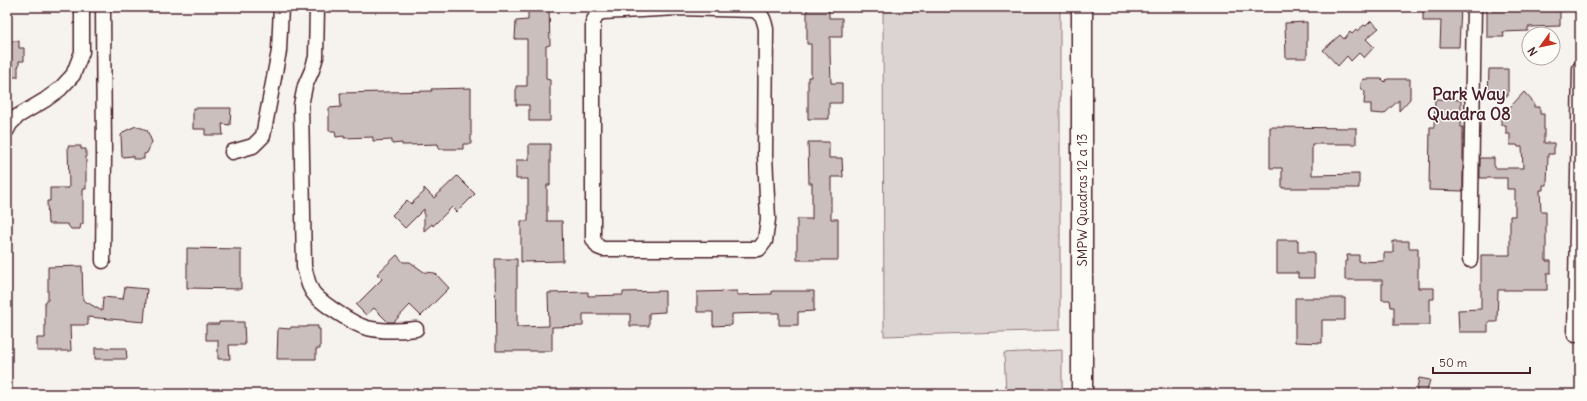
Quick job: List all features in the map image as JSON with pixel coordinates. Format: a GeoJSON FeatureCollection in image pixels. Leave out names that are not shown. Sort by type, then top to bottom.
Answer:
{"type":"FeatureCollection","features":[{"type":"Feature","properties":{"kind":"street"},"geometry":{"type":"LineString","coordinates":[[7,130],[10,124],[18,116],[60,89],[73,75],[82,52],[82,7]]}},
{"type":"Feature","properties":{"kind":"street"},"geometry":{"type":"LineString","coordinates":[[103,7],[103,261]]}},
{"type":"Feature","properties":{"kind":"street"},"geometry":{"type":"LineString","coordinates":[[232,152],[253,146],[263,136],[279,51],[281,7]]}},
{"type":"Feature","properties":{"kind":"street"},"geometry":{"type":"LineString","coordinates":[[317,7],[316,58],[305,86],[301,105],[304,267],[308,283],[315,295],[350,320],[366,328],[392,332],[416,329]]}},
{"type":"Feature","properties":{"kind":"street","name":"SMPW Quadras 12 a 13"},"geometry":{"type":"LineString","coordinates":[[1082,7],[1082,394]]}},
{"type":"Feature","properties":{"kind":"street"},"geometry":{"type":"LineString","coordinates":[[1470,260],[1474,7]]}},
{"type":"Feature","properties":{"kind":"street"},"geometry":{"type":"LineString","coordinates":[[678,8],[754,10],[761,14],[764,20],[766,29],[765,155],[768,219],[765,241],[759,249],[603,249],[598,247],[593,239],[593,22],[598,13],[603,12],[678,8]]}},
{"type":"Feature","properties":{"kind":"street"},"geometry":{"type":"LineString","coordinates":[[1576,336],[1580,68]]}},
{"type":"Feature","properties":{"kind":"shaded area"},"geometry":{"type":"Polygon","coordinates":[[[883,7],[1060,7],[1060,330],[884,336],[883,7]]]}},
{"type":"Feature","properties":{"kind":"shaded area"},"geometry":{"type":"Polygon","coordinates":[[[1062,350],[1062,394],[1006,394],[1004,353],[1062,350]]]}},
{"type":"Feature","properties":{"kind":"building"},"geometry":{"type":"Polygon","coordinates":[[[528,7],[549,7],[550,45],[546,46],[546,79],[550,80],[550,121],[529,121],[529,105],[516,105],[516,86],[527,86],[527,39],[515,39],[516,21],[528,20],[528,7]]]}},
{"type":"Feature","properties":{"kind":"building"},"geometry":{"type":"Polygon","coordinates":[[[807,7],[829,7],[829,18],[842,18],[842,37],[830,37],[830,52],[831,83],[842,83],[842,103],[829,103],[829,119],[808,119],[808,77],[811,77],[811,44],[807,44],[807,7]]]}},
{"type":"Feature","properties":{"kind":"building"},"geometry":{"type":"Polygon","coordinates":[[[1423,7],[1461,7],[1459,47],[1440,47],[1441,21],[1423,21],[1423,7]]]}},
{"type":"Feature","properties":{"kind":"building"},"geometry":{"type":"Polygon","coordinates":[[[1487,7],[1554,7],[1554,11],[1560,11],[1560,26],[1521,26],[1521,31],[1503,32],[1504,37],[1487,37],[1487,7]]]}},
{"type":"Feature","properties":{"kind":"building"},"geometry":{"type":"Polygon","coordinates":[[[1371,21],[1379,28],[1366,39],[1374,47],[1364,58],[1359,53],[1351,61],[1347,56],[1338,66],[1323,50],[1340,35],[1344,39],[1350,32],[1352,34],[1364,25],[1366,26],[1371,21]]]}},
{"type":"Feature","properties":{"kind":"building"},"geometry":{"type":"Polygon","coordinates":[[[1307,22],[1307,58],[1286,58],[1285,23],[1307,22]]]}},
{"type":"Feature","properties":{"kind":"building"},"geometry":{"type":"Polygon","coordinates":[[[7,41],[19,41],[19,48],[24,48],[24,61],[19,61],[18,77],[7,77],[7,41]]]}},
{"type":"Feature","properties":{"kind":"building"},"geometry":{"type":"Polygon","coordinates":[[[1489,69],[1508,69],[1508,96],[1488,96],[1489,69]]]}},
{"type":"Feature","properties":{"kind":"building"},"geometry":{"type":"Polygon","coordinates":[[[1364,79],[1382,79],[1385,82],[1387,79],[1410,79],[1410,99],[1399,111],[1399,100],[1384,114],[1371,113],[1371,104],[1364,104],[1365,92],[1361,88],[1361,83],[1364,79]]]}},
{"type":"Feature","properties":{"kind":"building"},"geometry":{"type":"Polygon","coordinates":[[[471,88],[471,144],[463,144],[463,149],[439,149],[438,144],[392,144],[392,140],[373,141],[373,137],[336,137],[335,131],[329,131],[329,108],[341,107],[340,93],[432,91],[431,89],[471,88]]]}},
{"type":"Feature","properties":{"kind":"building"},"geometry":{"type":"Polygon","coordinates":[[[1524,92],[1534,103],[1534,107],[1540,107],[1540,114],[1544,114],[1544,143],[1554,143],[1554,154],[1548,154],[1547,185],[1543,185],[1543,190],[1540,190],[1541,211],[1546,211],[1546,261],[1551,261],[1551,273],[1547,273],[1547,290],[1498,290],[1497,322],[1488,322],[1488,332],[1459,332],[1458,310],[1481,309],[1481,255],[1510,255],[1510,216],[1515,216],[1515,189],[1507,189],[1507,178],[1480,178],[1480,158],[1494,158],[1494,168],[1523,168],[1522,147],[1510,145],[1510,134],[1506,134],[1506,125],[1501,125],[1501,117],[1524,92]]]}},
{"type":"Feature","properties":{"kind":"building"},"geometry":{"type":"Polygon","coordinates":[[[1435,99],[1461,100],[1461,127],[1463,127],[1463,191],[1429,190],[1430,127],[1434,127],[1435,99]]]}},
{"type":"Feature","properties":{"kind":"building"},"geometry":{"type":"Polygon","coordinates":[[[193,108],[231,108],[230,125],[222,124],[223,135],[205,135],[205,129],[193,129],[193,108]]]}},
{"type":"Feature","properties":{"kind":"building"},"geometry":{"type":"Polygon","coordinates":[[[136,126],[147,130],[152,142],[147,153],[144,154],[144,159],[133,159],[133,156],[122,157],[121,135],[125,131],[136,126]]]}},
{"type":"Feature","properties":{"kind":"building"},"geometry":{"type":"Polygon","coordinates":[[[1270,127],[1356,128],[1356,144],[1312,144],[1312,175],[1359,174],[1359,188],[1282,188],[1282,168],[1270,168],[1270,127]]]}},
{"type":"Feature","properties":{"kind":"building"},"geometry":{"type":"Polygon","coordinates":[[[808,142],[829,142],[829,158],[842,158],[843,177],[831,177],[831,219],[838,219],[838,260],[797,260],[797,219],[812,219],[812,183],[809,183],[808,142]]]}},
{"type":"Feature","properties":{"kind":"building"},"geometry":{"type":"Polygon","coordinates":[[[529,144],[550,144],[550,185],[547,185],[547,221],[562,221],[563,261],[521,262],[521,221],[528,221],[528,179],[516,179],[516,160],[529,160],[529,144]]]}},
{"type":"Feature","properties":{"kind":"building"},"geometry":{"type":"Polygon","coordinates":[[[68,146],[81,146],[81,149],[86,149],[86,189],[83,189],[83,224],[81,224],[80,229],[71,229],[67,224],[48,224],[47,201],[50,201],[50,188],[69,188],[68,146]]]}},
{"type":"Feature","properties":{"kind":"building"},"geometry":{"type":"Polygon","coordinates":[[[457,176],[475,194],[457,212],[452,207],[433,226],[432,224],[424,231],[424,209],[405,228],[392,215],[407,200],[411,204],[424,192],[424,188],[434,198],[457,176]]]}},
{"type":"Feature","properties":{"kind":"building"},"geometry":{"type":"Polygon","coordinates":[[[1277,240],[1298,240],[1298,252],[1314,252],[1314,278],[1298,278],[1298,273],[1277,273],[1277,240]]]}},
{"type":"Feature","properties":{"kind":"building"},"geometry":{"type":"Polygon","coordinates":[[[1393,241],[1409,241],[1409,248],[1418,248],[1418,288],[1434,288],[1434,299],[1430,299],[1430,325],[1394,325],[1394,307],[1391,307],[1390,300],[1382,300],[1382,280],[1345,280],[1345,261],[1348,261],[1347,255],[1359,255],[1359,261],[1361,262],[1384,261],[1384,253],[1393,253],[1393,241]]]}},
{"type":"Feature","properties":{"kind":"building"},"geometry":{"type":"Polygon","coordinates":[[[187,248],[241,249],[241,289],[187,288],[187,248]]]}},
{"type":"Feature","properties":{"kind":"building"},"geometry":{"type":"Polygon","coordinates":[[[397,255],[403,262],[410,262],[424,272],[435,273],[449,288],[421,316],[410,305],[394,322],[388,322],[374,308],[366,315],[356,305],[382,279],[377,274],[397,255]]]}},
{"type":"Feature","properties":{"kind":"building"},"geometry":{"type":"Polygon","coordinates":[[[495,259],[517,259],[517,327],[549,326],[548,293],[588,292],[588,296],[623,295],[623,292],[665,291],[665,312],[649,313],[649,326],[630,326],[630,314],[583,314],[583,326],[552,327],[552,351],[496,351],[495,259]]]}},
{"type":"Feature","properties":{"kind":"building"},"geometry":{"type":"Polygon","coordinates":[[[82,266],[83,300],[102,311],[103,297],[123,299],[125,287],[147,289],[144,322],[88,317],[88,325],[70,325],[71,351],[37,351],[37,338],[45,338],[45,302],[48,300],[48,267],[82,266]]]}},
{"type":"Feature","properties":{"kind":"building"},"geometry":{"type":"Polygon","coordinates":[[[737,291],[737,295],[772,294],[772,291],[814,291],[814,311],[798,312],[798,325],[779,325],[779,313],[765,313],[732,314],[732,325],[713,326],[713,312],[697,312],[697,292],[737,291]]]}},
{"type":"Feature","properties":{"kind":"building"},"geometry":{"type":"Polygon","coordinates":[[[1295,298],[1345,298],[1345,320],[1322,320],[1322,343],[1295,342],[1295,298]]]}},
{"type":"Feature","properties":{"kind":"building"},"geometry":{"type":"Polygon","coordinates":[[[219,322],[244,322],[245,345],[229,345],[230,359],[218,359],[218,340],[206,340],[206,324],[219,324],[219,322]]]}},
{"type":"Feature","properties":{"kind":"building"},"geometry":{"type":"Polygon","coordinates":[[[318,326],[318,329],[320,329],[320,349],[316,349],[316,359],[277,359],[278,328],[290,329],[291,327],[318,326]]]}},
{"type":"Feature","properties":{"kind":"building"},"geometry":{"type":"Polygon","coordinates":[[[95,348],[126,348],[127,359],[95,359],[95,348]]]}},
{"type":"Feature","properties":{"kind":"building"},"geometry":{"type":"Polygon","coordinates":[[[1419,378],[1430,380],[1426,394],[1416,394],[1419,378]]]}},
{"type":"Feature","properties":{"kind":"district","name":"Park Way Quadra 08"},"geometry":{"type":"Point","coordinates":[1469,104]}}]}
